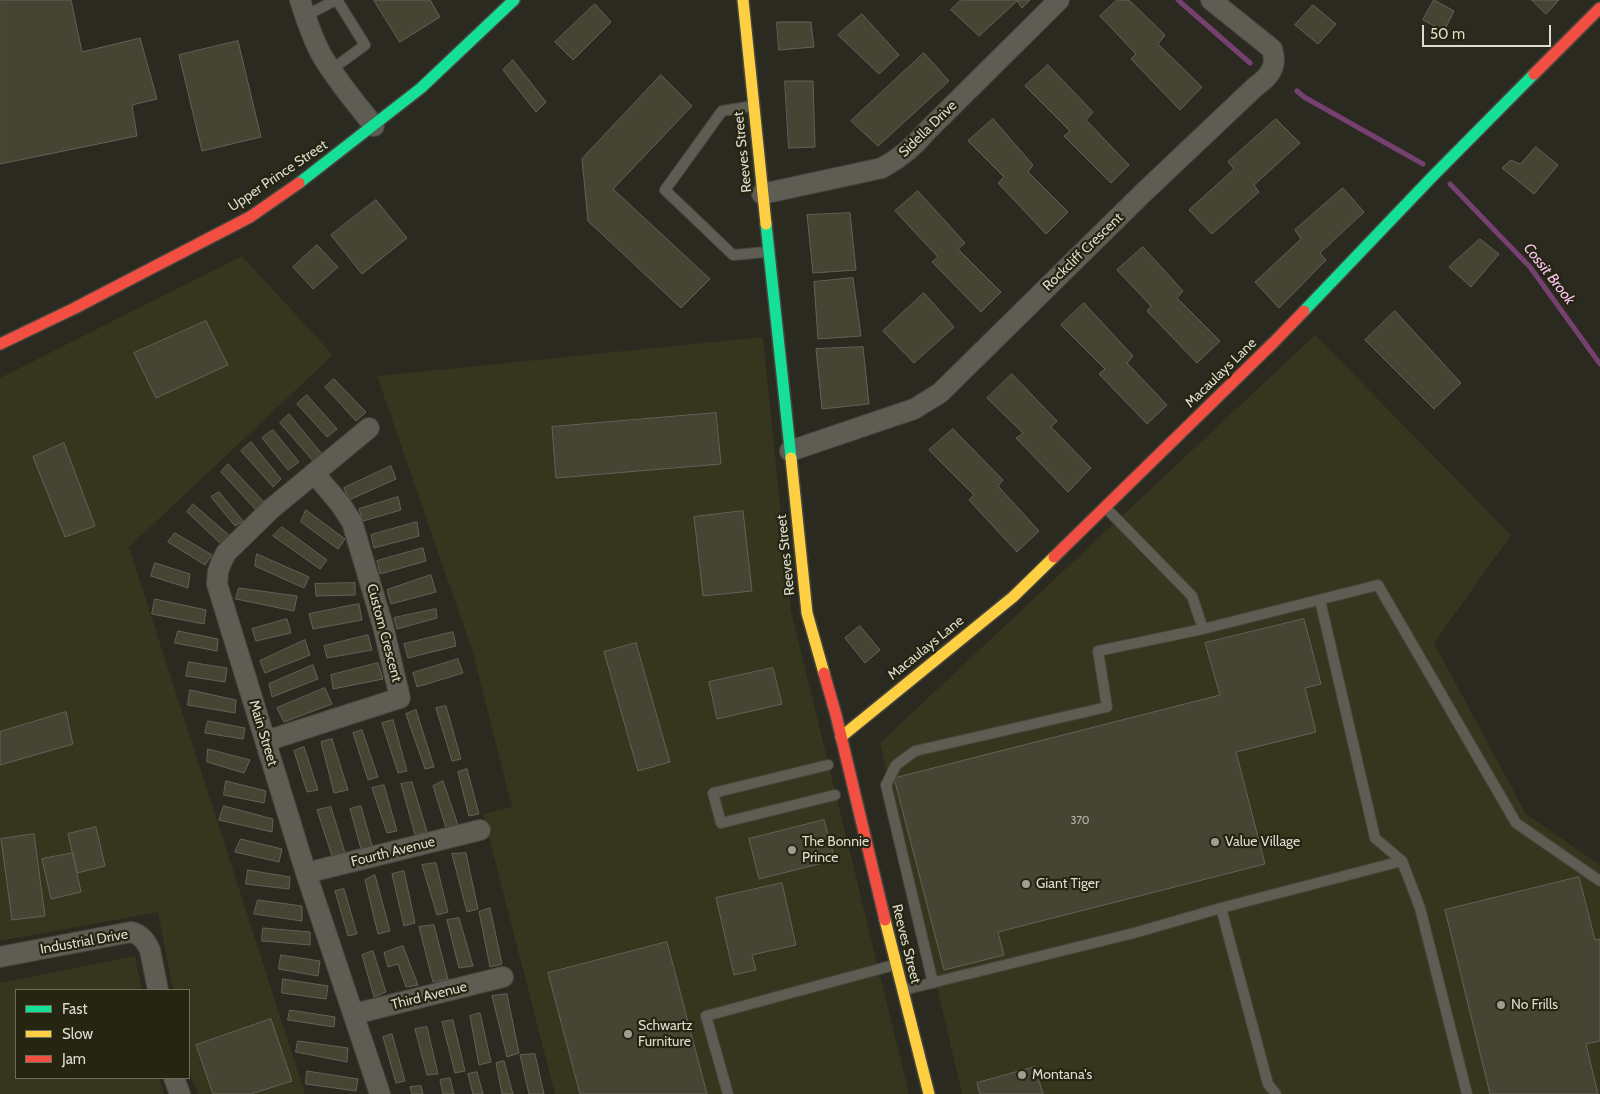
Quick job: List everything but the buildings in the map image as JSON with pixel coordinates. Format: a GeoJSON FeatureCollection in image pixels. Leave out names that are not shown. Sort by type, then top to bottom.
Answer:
{"type":"FeatureCollection","features":[{"type":"Feature","properties":{"kind":"street","name":"Reeves Street"},"geometry":{"type":"LineString","coordinates":[[743,0],[807,613],[841,737],[895,964],[929,1094]]}},
{"type":"Feature","properties":{"kind":"street","name":"Sidella Drive"},"geometry":{"type":"LineString","coordinates":[[762,194],[882,168],[899,159],[914,147],[926,132],[1059,0]]}},
{"type":"Feature","properties":{"kind":"street","name":"Rockcliff Crescent"},"geometry":{"type":"LineString","coordinates":[[790,451],[914,409],[927,403],[940,393],[1142,194],[1255,87],[1266,79],[1274,67],[1272,49],[1212,0]]}},
{"type":"Feature","properties":{"kind":"street","name":"Upper Prince Street"},"geometry":{"type":"LineString","coordinates":[[0,344],[250,217],[314,173],[421,88],[510,4]]}},
{"type":"Feature","properties":{"kind":"street"},"geometry":{"type":"LineString","coordinates":[[302,8],[314,39],[331,70],[374,126]]}},
{"type":"Feature","properties":{"kind":"street","name":"Macaulays Lane"},"geometry":{"type":"LineString","coordinates":[[841,737],[1013,597],[1274,342],[1432,177],[1600,8]]}},
{"type":"Feature","properties":{"kind":"street","name":"Main Street"},"geometry":{"type":"LineString","coordinates":[[369,428],[271,509],[226,553],[220,563],[218,572],[219,593],[306,873],[380,1094]]}},
{"type":"Feature","properties":{"kind":"street","name":"Custom Crescent"},"geometry":{"type":"LineString","coordinates":[[266,741],[400,698],[383,626],[352,522],[341,505],[314,473]]}},
{"type":"Feature","properties":{"kind":"street","name":"Fourth Avenue"},"geometry":{"type":"LineString","coordinates":[[306,873],[480,830]]}},
{"type":"Feature","properties":{"kind":"street","name":"Industrial Drive"},"geometry":{"type":"LineString","coordinates":[[0,957],[131,932],[140,936],[150,950],[158,989]]}},
{"type":"Feature","properties":{"kind":"street","name":"Third Avenue"},"geometry":{"type":"LineString","coordinates":[[354,1014],[503,978]]}},
{"type":"Feature","properties":{"kind":"street"},"geometry":{"type":"LineString","coordinates":[[174,1079],[180,1094]]}},
{"type":"Feature","properties":{"kind":"lane"},"geometry":{"type":"LineString","coordinates":[[302,8],[337,0],[365,45],[331,70]]}},
{"type":"Feature","properties":{"kind":"lane"},"geometry":{"type":"LineString","coordinates":[[496,0],[510,4]]}},
{"type":"Feature","properties":{"kind":"lane"},"geometry":{"type":"LineString","coordinates":[[753,106],[722,110],[665,190],[733,255],[768,252]]}},
{"type":"Feature","properties":{"kind":"lane"},"geometry":{"type":"LineString","coordinates":[[1105,506],[1192,596],[1203,629]]}},
{"type":"Feature","properties":{"kind":"lane"},"geometry":{"type":"LineString","coordinates":[[933,983],[886,785],[896,766],[915,751],[1107,708],[1098,651],[1203,629],[1378,585],[1516,823],[1600,881]]}},
{"type":"Feature","properties":{"kind":"lane"},"geometry":{"type":"LineString","coordinates":[[1320,600],[1375,838],[1402,861],[1420,908],[1467,1094]]}},
{"type":"Feature","properties":{"kind":"lane"},"geometry":{"type":"LineString","coordinates":[[828,765],[713,793],[720,823],[836,795]]}},
{"type":"Feature","properties":{"kind":"lane"},"geometry":{"type":"LineString","coordinates":[[902,990],[1134,934],[1221,908],[1402,861]]}},
{"type":"Feature","properties":{"kind":"lane"},"geometry":{"type":"LineString","coordinates":[[1221,908],[1268,1084],[1276,1094]]}},
{"type":"Feature","properties":{"kind":"lane"},"geometry":{"type":"LineString","coordinates":[[728,1094],[706,1016],[895,964]]}},
{"type":"Feature","properties":{"kind":"shaded area"},"geometry":{"type":"Polygon","coordinates":[[[242,256],[333,355],[129,547],[305,1094],[198,1094],[190,1073],[190,989],[173,989],[158,912],[0,941],[0,378],[242,256]]]}},
{"type":"Feature","properties":{"kind":"shaded area"},"geometry":{"type":"Polygon","coordinates":[[[1315,335],[1511,535],[1434,643],[1526,814],[1600,865],[1600,1094],[962,1094],[880,743],[1315,335]]]}},
{"type":"Feature","properties":{"kind":"shaded area"},"geometry":{"type":"Polygon","coordinates":[[[763,337],[791,611],[909,1094],[555,1094],[483,814],[512,807],[472,650],[377,376],[763,337]]]}},
{"type":"Feature","properties":{"kind":"shaded area"},"geometry":{"type":"Polygon","coordinates":[[[135,956],[142,989],[15,989],[15,1079],[159,1079],[164,1094],[0,1094],[0,983],[135,956]]]}},
{"type":"Feature","properties":{"kind":"waterway","name":"Cossit Brook"},"geometry":{"type":"LineString","coordinates":[[1178,0],[1250,63]]}},
{"type":"Feature","properties":{"kind":"waterway","name":"Cossit Brook"},"geometry":{"type":"LineString","coordinates":[[1297,91],[1304,97],[1423,164]]}},
{"type":"Feature","properties":{"kind":"waterway","name":"Cossit Brook"},"geometry":{"type":"LineString","coordinates":[[1450,184],[1530,267],[1600,364]]}},
{"type":"Feature","properties":{"kind":"traffic: fast"},"geometry":{"type":"LineString","coordinates":[[299,183],[421,88],[514,0]]}},
{"type":"Feature","properties":{"kind":"traffic: fast"},"geometry":{"type":"LineString","coordinates":[[1304,311],[1534,74]]}},
{"type":"Feature","properties":{"kind":"traffic: fast"},"geometry":{"type":"LineString","coordinates":[[766,224],[791,458]]}},
{"type":"Feature","properties":{"kind":"traffic: slow"},"geometry":{"type":"LineString","coordinates":[[743,0],[766,224]]}},
{"type":"Feature","properties":{"kind":"traffic: slow"},"geometry":{"type":"LineString","coordinates":[[791,458],[807,613],[824,673]]}},
{"type":"Feature","properties":{"kind":"traffic: slow"},"geometry":{"type":"LineString","coordinates":[[841,737],[1013,597],[1054,557]]}},
{"type":"Feature","properties":{"kind":"traffic: slow"},"geometry":{"type":"LineString","coordinates":[[885,920],[929,1094]]}},
{"type":"Feature","properties":{"kind":"traffic: jam"},"geometry":{"type":"LineString","coordinates":[[1534,74],[1600,8]]}},
{"type":"Feature","properties":{"kind":"traffic: jam"},"geometry":{"type":"LineString","coordinates":[[0,344],[73,309],[250,217],[299,183]]}},
{"type":"Feature","properties":{"kind":"traffic: jam"},"geometry":{"type":"LineString","coordinates":[[1054,557],[1304,311]]}},
{"type":"Feature","properties":{"kind":"traffic: jam"},"geometry":{"type":"LineString","coordinates":[[824,673],[836,715],[885,920]]}},
{"type":"Feature","properties":{"kind":"place","name":"Value Village"},"geometry":{"type":"Point","coordinates":[1215,842]}},
{"type":"Feature","properties":{"kind":"place","name":"The Bonnie Prince"},"geometry":{"type":"Point","coordinates":[792,850]}},
{"type":"Feature","properties":{"kind":"place","name":"Giant Tiger"},"geometry":{"type":"Point","coordinates":[1026,884]}},
{"type":"Feature","properties":{"kind":"place","name":"No Frills"},"geometry":{"type":"Point","coordinates":[1501,1005]}},
{"type":"Feature","properties":{"kind":"place","name":"Schwartz Furniture"},"geometry":{"type":"Point","coordinates":[628,1034]}},
{"type":"Feature","properties":{"kind":"place","name":"Montana's"},"geometry":{"type":"Point","coordinates":[1022,1075]}}]}
